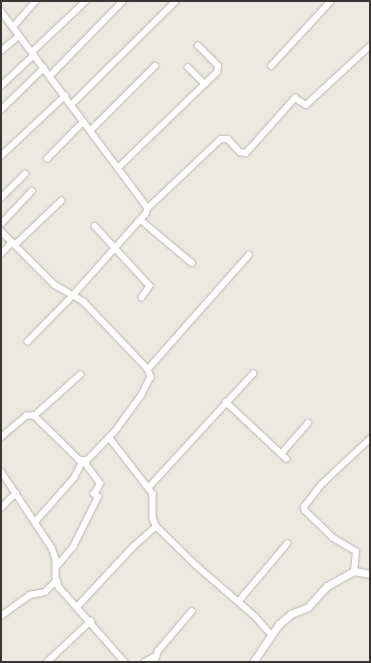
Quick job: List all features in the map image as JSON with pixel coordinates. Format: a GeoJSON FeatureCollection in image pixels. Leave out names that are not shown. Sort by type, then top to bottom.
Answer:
{"type":"FeatureCollection","features":[{"type":"Feature","properties":{"kind":"street"},"geometry":{"type":"LineString","coordinates":[[13,27],[36,1]]}},
{"type":"Feature","properties":{"kind":"street"},"geometry":{"type":"LineString","coordinates":[[1,86],[86,1]]}},
{"type":"Feature","properties":{"kind":"street"},"geometry":{"type":"LineString","coordinates":[[50,76],[124,1]]}},
{"type":"Feature","properties":{"kind":"street"},"geometry":{"type":"LineString","coordinates":[[71,105],[176,1]]}},
{"type":"Feature","properties":{"kind":"street"},"geometry":{"type":"LineString","coordinates":[[271,66],[331,1]]}},
{"type":"Feature","properties":{"kind":"street"},"geometry":{"type":"LineString","coordinates":[[1,11],[148,208]]}},
{"type":"Feature","properties":{"kind":"street"},"geometry":{"type":"LineString","coordinates":[[1,51],[19,36]]}},
{"type":"Feature","properties":{"kind":"street"},"geometry":{"type":"LineString","coordinates":[[118,168],[205,84],[219,68],[198,46]]}},
{"type":"Feature","properties":{"kind":"street"},"geometry":{"type":"LineString","coordinates":[[28,342],[74,296],[141,220],[148,208],[221,139],[228,139],[240,152],[246,153],[295,98],[303,106],[306,105],[370,46]]}},
{"type":"Feature","properties":{"kind":"street"},"geometry":{"type":"LineString","coordinates":[[90,131],[155,66]]}},
{"type":"Feature","properties":{"kind":"street"},"geometry":{"type":"LineString","coordinates":[[188,67],[205,84]]}},
{"type":"Feature","properties":{"kind":"street"},"geometry":{"type":"LineString","coordinates":[[1,110],[44,68]]}},
{"type":"Feature","properties":{"kind":"street"},"geometry":{"type":"LineString","coordinates":[[1,156],[65,96]]}},
{"type":"Feature","properties":{"kind":"street"},"geometry":{"type":"LineString","coordinates":[[47,159],[84,122]]}},
{"type":"Feature","properties":{"kind":"street"},"geometry":{"type":"LineString","coordinates":[[1,198],[25,174]]}},
{"type":"Feature","properties":{"kind":"street"},"geometry":{"type":"LineString","coordinates":[[1,224],[32,191]]}},
{"type":"Feature","properties":{"kind":"street"},"geometry":{"type":"LineString","coordinates":[[1,254],[61,201]]}},
{"type":"Feature","properties":{"kind":"street"},"geometry":{"type":"LineString","coordinates":[[141,220],[192,263]]}},
{"type":"Feature","properties":{"kind":"street"},"geometry":{"type":"LineString","coordinates":[[95,226],[150,286],[142,298]]}},
{"type":"Feature","properties":{"kind":"street"},"geometry":{"type":"LineString","coordinates":[[1,231],[55,285],[84,302],[148,369],[151,377],[147,386],[109,437],[90,459],[83,462],[74,478],[36,521]]}},
{"type":"Feature","properties":{"kind":"street"},"geometry":{"type":"LineString","coordinates":[[148,369],[249,255]]}},
{"type":"Feature","properties":{"kind":"street"},"geometry":{"type":"LineString","coordinates":[[149,487],[253,374]]}},
{"type":"Feature","properties":{"kind":"street"},"geometry":{"type":"LineString","coordinates":[[1,438],[27,416],[34,416],[80,375]]}},
{"type":"Feature","properties":{"kind":"street"},"geometry":{"type":"LineString","coordinates":[[226,402],[287,459]]}},
{"type":"Feature","properties":{"kind":"street"},"geometry":{"type":"LineString","coordinates":[[34,416],[83,462],[100,484],[94,494],[98,497],[73,547],[57,566]]}},
{"type":"Feature","properties":{"kind":"street"},"geometry":{"type":"LineString","coordinates":[[281,454],[308,423]]}},
{"type":"Feature","properties":{"kind":"street"},"geometry":{"type":"LineString","coordinates":[[109,437],[149,487],[155,500],[154,518],[156,526],[196,566],[239,601],[271,634]]}},
{"type":"Feature","properties":{"kind":"street"},"geometry":{"type":"LineString","coordinates":[[253,662],[271,634],[291,614],[308,607],[326,586],[354,569],[357,555],[317,523],[304,507],[322,484],[370,439]]}},
{"type":"Feature","properties":{"kind":"street"},"geometry":{"type":"LineString","coordinates":[[1,470],[36,521],[52,548],[57,566],[56,581],[45,592],[30,595],[1,616]]}},
{"type":"Feature","properties":{"kind":"street"},"geometry":{"type":"LineString","coordinates":[[1,508],[16,493]]}},
{"type":"Feature","properties":{"kind":"street"},"geometry":{"type":"LineString","coordinates":[[77,607],[133,547],[156,526]]}},
{"type":"Feature","properties":{"kind":"street"},"geometry":{"type":"LineString","coordinates":[[239,601],[287,544]]}},
{"type":"Feature","properties":{"kind":"street"},"geometry":{"type":"LineString","coordinates":[[354,569],[370,574]]}},
{"type":"Feature","properties":{"kind":"street"},"geometry":{"type":"LineString","coordinates":[[56,581],[125,662]]}},
{"type":"Feature","properties":{"kind":"street"},"geometry":{"type":"LineString","coordinates":[[145,662],[156,655],[192,612]]}},
{"type":"Feature","properties":{"kind":"street"},"geometry":{"type":"LineString","coordinates":[[47,662],[91,621]]}},
{"type":"Feature","properties":{"kind":"street"},"geometry":{"type":"LineString","coordinates":[[154,662],[156,655]]}}]}
